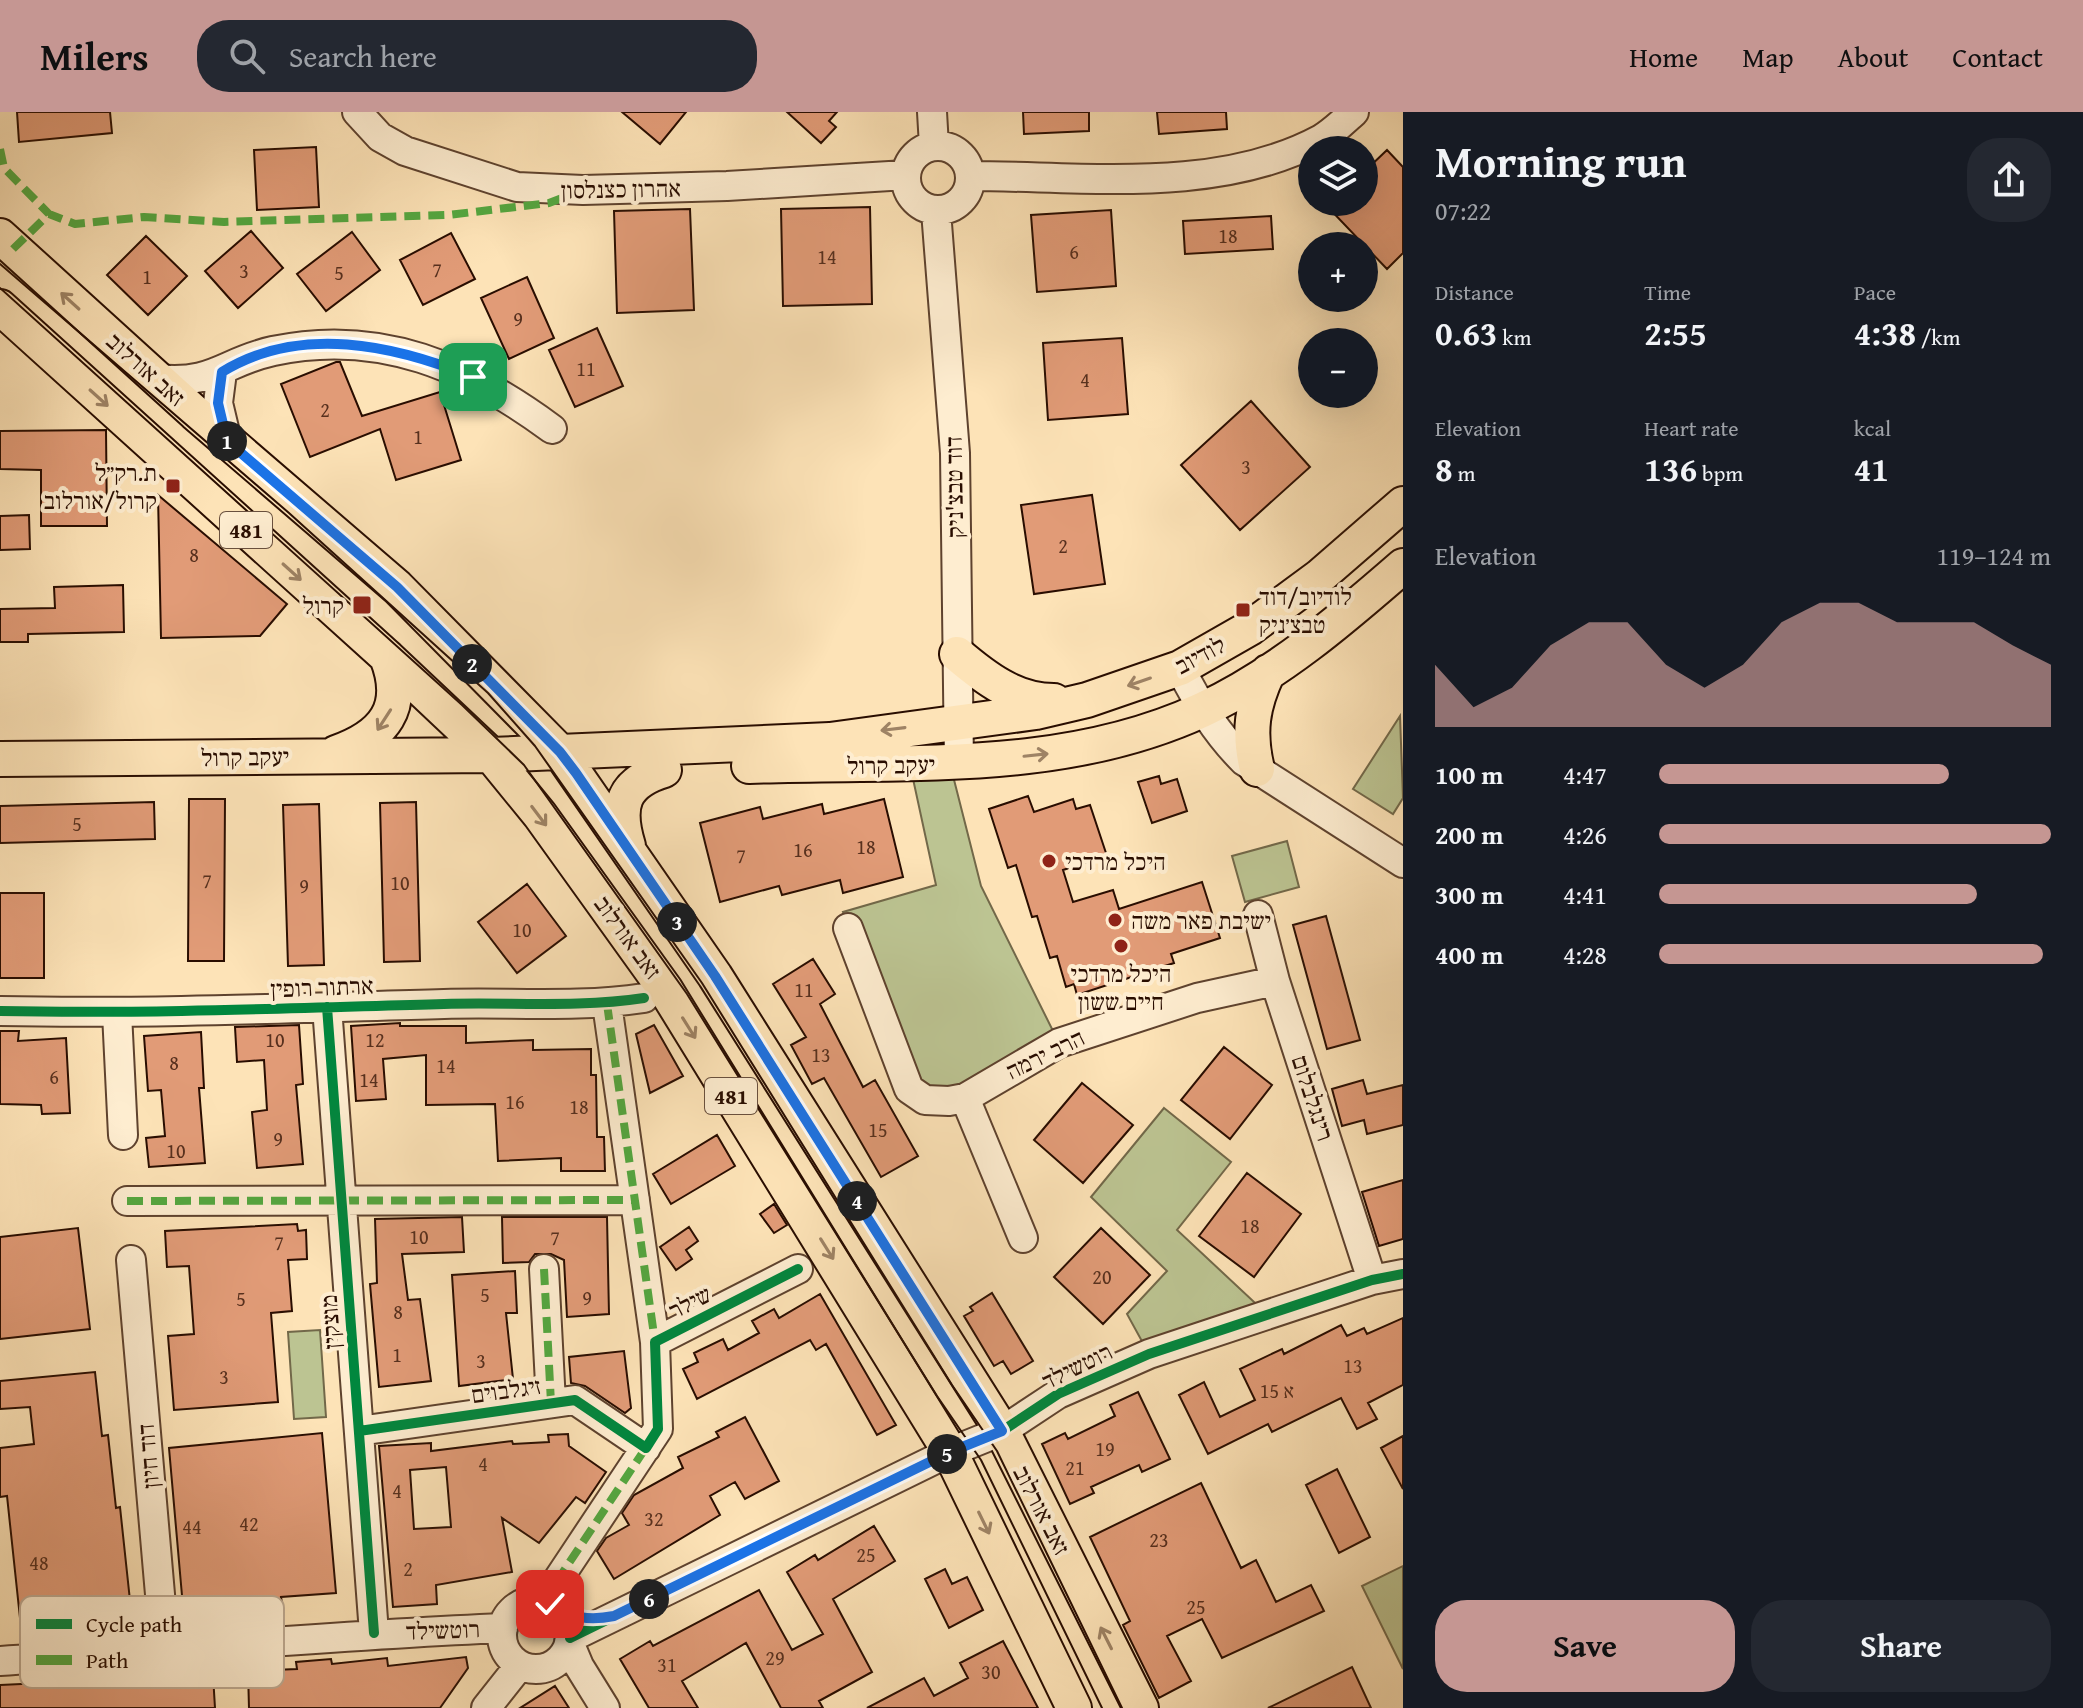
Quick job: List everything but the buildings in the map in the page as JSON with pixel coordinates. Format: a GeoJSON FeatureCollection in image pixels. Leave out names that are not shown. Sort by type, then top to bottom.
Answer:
{"type":"FeatureCollection","features":[{"type":"Feature","properties":{"kind":"main road","name":"זאב אורלוב"},"geometry":{"type":"LineString","coordinates":[[0,236],[227,441],[397,587],[568,763],[715,976],[1002,1431],[1141,1708]]}},
{"type":"Feature","properties":{"kind":"main road","name":"זאב אורלוב"},"geometry":{"type":"LineString","coordinates":[[0,307],[387,657],[491,755],[540,815],[665,989],[950,1452],[1074,1708]]}},
{"type":"Feature","properties":{"kind":"main road","name":"לודיוב"},"geometry":{"type":"LineString","coordinates":[[956,722],[1036,712],[1087,700],[1180,668],[1250,628],[1398,517]]}},
{"type":"Feature","properties":{"kind":"main road","name":"לודיוב"},"geometry":{"type":"LineString","coordinates":[[959,763],[1058,752],[1112,741],[1202,710],[1268,672],[1334,626],[1403,566]]}},
{"type":"Feature","properties":{"kind":"main road"},"geometry":{"type":"LineString","coordinates":[[1334,626],[1403,599]]}},
{"type":"Feature","properties":{"kind":"main road"},"geometry":{"type":"LineString","coordinates":[[957,654],[991,682],[1016,694],[1047,701],[1087,700]]}},
{"type":"Feature","properties":{"kind":"main road"},"geometry":{"type":"LineString","coordinates":[[329,756],[362,742],[381,728],[395,701],[394,679],[387,657]]}},
{"type":"Feature","properties":{"kind":"main road"},"geometry":{"type":"LineString","coordinates":[[1257,769],[1250,741],[1252,717],[1268,672]]}},
{"type":"Feature","properties":{"kind":"main road","name":"יעקב קרול"},"geometry":{"type":"LineString","coordinates":[[0,759],[491,755],[524,765],[830,740],[956,722]]}},
{"type":"Feature","properties":{"kind":"main road","name":"יעקב קרול"},"geometry":{"type":"LineString","coordinates":[[568,763],[664,770],[959,763]]}},
{"type":"Feature","properties":{"kind":"main road"},"geometry":{"type":"LineString","coordinates":[[637,865],[622,827],[623,802],[641,779],[664,770]]}},
{"type":"Feature","properties":{"kind":"street","name":"אהרון כצנלסון"},"geometry":{"type":"LineString","coordinates":[[357,112],[380,137],[405,151],[462,172],[532,189],[727,186],[906,175]]}},
{"type":"Feature","properties":{"kind":"street"},"geometry":{"type":"LineString","coordinates":[[932,112],[934,146]]}},
{"type":"Feature","properties":{"kind":"street"},"geometry":{"type":"LineString","coordinates":[[970,176],[1149,177],[1215,172],[1268,160],[1322,138],[1354,112]]}},
{"type":"Feature","properties":{"kind":"street"},"geometry":{"type":"LineString","coordinates":[[934,146],[947,147],[959,153],[970,176],[966,194],[956,205],[936,211],[917,203],[910,194],[906,175],[916,155],[934,146]]}},
{"type":"Feature","properties":{"kind":"street","name":"דוד טבצ'ניק"},"geometry":{"type":"LineString","coordinates":[[936,211],[955,453],[956,722],[959,763]]}},
{"type":"Feature","properties":{"kind":"street"},"geometry":{"type":"LineString","coordinates":[[157,379],[200,380],[271,351],[326,342],[375,347],[426,358],[473,377],[513,400],[552,429]]}},
{"type":"Feature","properties":{"kind":"street"},"geometry":{"type":"LineString","coordinates":[[222,372],[218,403],[227,441]]}},
{"type":"Feature","properties":{"kind":"street"},"geometry":{"type":"LineString","coordinates":[[1180,668],[1202,710],[1224,741],[1257,769],[1403,863]]}},
{"type":"Feature","properties":{"kind":"street","name":"רינגלבלום"},"geometry":{"type":"LineString","coordinates":[[1258,915],[1275,981],[1372,1280]]}},
{"type":"Feature","properties":{"kind":"street"},"geometry":{"type":"LineString","coordinates":[[848,928],[909,1089],[925,1100],[965,1098],[1023,1238]]}},
{"type":"Feature","properties":{"kind":"street","name":"הרב ירמה"},"geometry":{"type":"LineString","coordinates":[[965,1098],[1059,1043],[1197,998],[1275,981]]}},
{"type":"Feature","properties":{"kind":"street","name":"ארתור רופין"},"geometry":{"type":"LineString","coordinates":[[0,1011],[117,1013],[607,1004],[644,998]]}},
{"type":"Feature","properties":{"kind":"street"},"geometry":{"type":"LineString","coordinates":[[607,1004],[655,1342]]}},
{"type":"Feature","properties":{"kind":"street","name":"מוצקין"},"geometry":{"type":"LineString","coordinates":[[327,1007],[374,1633]]}},
{"type":"Feature","properties":{"kind":"street"},"geometry":{"type":"LineString","coordinates":[[117,1013],[123,1135]]}},
{"type":"Feature","properties":{"kind":"street"},"geometry":{"type":"LineString","coordinates":[[127,1201],[635,1200]]}},
{"type":"Feature","properties":{"kind":"street","name":"דוד חיון"},"geometry":{"type":"LineString","coordinates":[[131,1260],[160,1596]]}},
{"type":"Feature","properties":{"kind":"street","name":"זיגלבוים"},"geometry":{"type":"LineString","coordinates":[[544,1269],[551,1403]]}},
{"type":"Feature","properties":{"kind":"street","name":"שילר"},"geometry":{"type":"LineString","coordinates":[[563,1637],[646,1448],[658,1429],[655,1342],[798,1269]]}},
{"type":"Feature","properties":{"kind":"street","name":"רוטשילד"},"geometry":{"type":"LineString","coordinates":[[563,1637],[614,1616],[950,1452],[1002,1431],[1058,1394],[1149,1354],[1372,1280],[1403,1274]]}},
{"type":"Feature","properties":{"kind":"street","name":"זיגלבוים"},"geometry":{"type":"LineString","coordinates":[[359,1431],[575,1400],[646,1448]]}},
{"type":"Feature","properties":{"kind":"street"},"geometry":{"type":"LineString","coordinates":[[563,1637],[539,1669],[520,1665],[506,1649],[503,1628],[514,1610],[533,1601],[563,1637],[605,1708]]}},
{"type":"Feature","properties":{"kind":"street","name":"רוטשילד"},"geometry":{"type":"LineString","coordinates":[[284,1641],[374,1633],[503,1628]]}},
{"type":"Feature","properties":{"kind":"street","name":"רוטשילד"},"geometry":{"type":"LineString","coordinates":[[0,1661],[20,1660]]}},
{"type":"Feature","properties":{"kind":"street"},"geometry":{"type":"LineString","coordinates":[[486,1708],[520,1665]]}},
{"type":"Feature","properties":{"kind":"green space"},"geometry":{"type":"Polygon","coordinates":[[[1400,716],[1403,798],[1393,814],[1353,789],[1400,716]]]}},
{"type":"Feature","properties":{"kind":"green space"},"geometry":{"type":"Polygon","coordinates":[[[950,764],[981,886],[1059,1043],[925,1100],[843,912],[936,885],[910,765],[950,764]]]}},
{"type":"Feature","properties":{"kind":"green space"},"geometry":{"type":"Polygon","coordinates":[[[1287,841],[1299,887],[1245,902],[1232,856],[1287,841]]]}},
{"type":"Feature","properties":{"kind":"green space"},"geometry":{"type":"Polygon","coordinates":[[[1164,1108],[1231,1162],[1177,1230],[1268,1315],[1149,1354],[1127,1314],[1167,1271],[1091,1197],[1164,1108]]]}},
{"type":"Feature","properties":{"kind":"green space"},"geometry":{"type":"Polygon","coordinates":[[[320,1330],[326,1417],[294,1419],[288,1332],[320,1330]]]}},
{"type":"Feature","properties":{"kind":"green space"},"geometry":{"type":"Polygon","coordinates":[[[1403,1566],[1403,1669],[1362,1586],[1403,1566]]]}},
{"type":"Feature","properties":{"kind":"tram line"},"geometry":{"type":"LineString","coordinates":[[0,264],[289,513],[488,693],[535,746],[702,983],[952,1385],[997,1451],[1122,1708]]}},
{"type":"Feature","properties":{"kind":"tram line"},"geometry":{"type":"LineString","coordinates":[[0,288],[462,705],[524,765],[687,994],[937,1396],[981,1460],[1102,1708]]}},
{"type":"Feature","properties":{"kind":"marked path"},"geometry":{"type":"LineString","coordinates":[[0,149],[4,168],[49,214]]}},
{"type":"Feature","properties":{"kind":"marked path"},"geometry":{"type":"LineString","coordinates":[[13,249],[49,214],[75,224],[144,217],[224,222],[448,215],[549,203],[583,190]]}},
{"type":"Feature","properties":{"kind":"marked path"},"geometry":{"type":"LineString","coordinates":[[607,1004],[655,1342]]}},
{"type":"Feature","properties":{"kind":"marked path"},"geometry":{"type":"LineString","coordinates":[[127,1201],[635,1200]]}},
{"type":"Feature","properties":{"kind":"marked path"},"geometry":{"type":"LineString","coordinates":[[544,1269],[551,1403]]}},
{"type":"Feature","properties":{"kind":"marked path"},"geometry":{"type":"LineString","coordinates":[[543,1602],[649,1443]]}},
{"type":"Feature","properties":{"kind":"cycle path"},"geometry":{"type":"LineString","coordinates":[[0,1011],[569,1004],[644,998]]}},
{"type":"Feature","properties":{"kind":"cycle path"},"geometry":{"type":"LineString","coordinates":[[327,1007],[374,1633]]}},
{"type":"Feature","properties":{"kind":"cycle path"},"geometry":{"type":"LineString","coordinates":[[359,1431],[575,1400],[646,1448],[658,1429],[655,1342],[798,1269]]}},
{"type":"Feature","properties":{"kind":"cycle path"},"geometry":{"type":"LineString","coordinates":[[570,1638],[950,1452],[1002,1431],[1058,1394],[1149,1354],[1372,1280],[1403,1274]]}},
{"type":"Feature","properties":{"kind":"place","name":"ת.רק״ל קרול/אורלוב"},"geometry":{"type":"Point","coordinates":[173,486]}},
{"type":"Feature","properties":{"kind":"place","name":"קרול"},"geometry":{"type":"Point","coordinates":[362,605]}},
{"type":"Feature","properties":{"kind":"place","name":"לודיוב/דוד טבצ׳ניק"},"geometry":{"type":"Point","coordinates":[1243,610]}},
{"type":"Feature","properties":{"kind":"place","name":"היכל מרדכי"},"geometry":{"type":"Point","coordinates":[1049,861]}},
{"type":"Feature","properties":{"kind":"place","name":"ישיבת פאר משה"},"geometry":{"type":"Point","coordinates":[1115,920]}},
{"type":"Feature","properties":{"kind":"place","name":"היכל מרדכי חיים ששון"},"geometry":{"type":"Point","coordinates":[1121,946]}},
{"type":"Feature","properties":{"kind":"route"},"geometry":{"type":"LineString","coordinates":[[473,377],[426,358],[375,347],[326,342],[271,351],[239,362],[222,372],[219,418],[227,441],[397,587],[560,752],[715,976],[1002,1431],[950,1452],[614,1616],[598,1619],[574,1617],[550,1604]]}}]}
